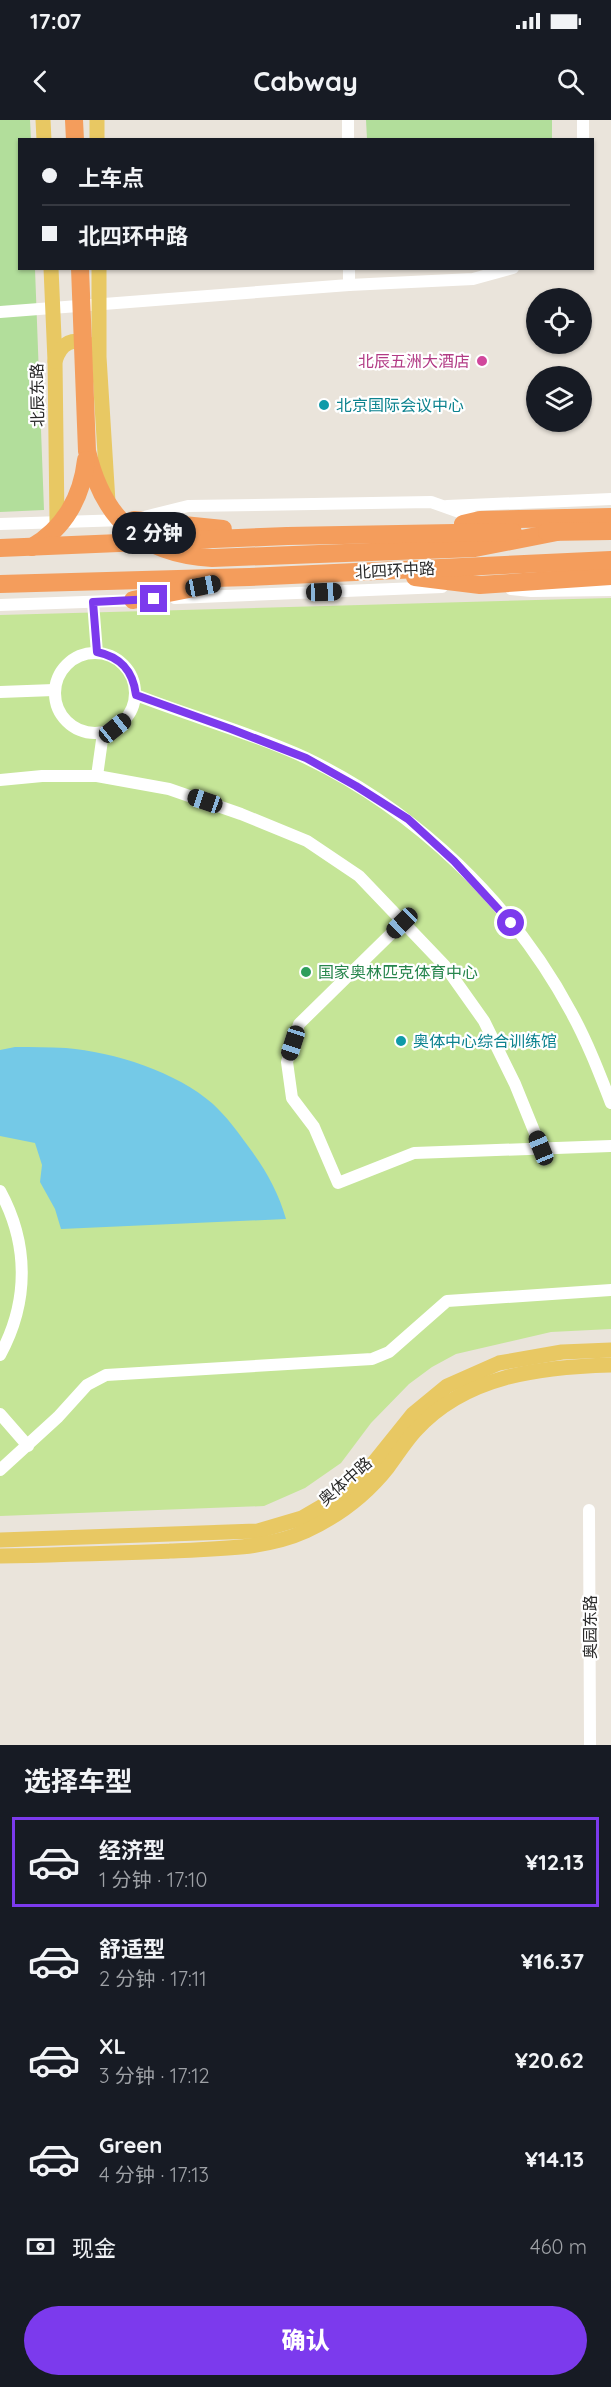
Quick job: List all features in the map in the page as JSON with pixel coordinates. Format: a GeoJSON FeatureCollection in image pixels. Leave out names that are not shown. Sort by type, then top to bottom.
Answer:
{"type":"FeatureCollection","features":[{"type":"Feature","properties":{"kind":"highway"},"geometry":{"type":"LineString","coordinates":[[74,120],[75,138]]}},
{"type":"Feature","properties":{"kind":"highway"},"geometry":{"type":"LineString","coordinates":[[0,560],[15,557],[42,541],[67,517],[77,499],[84,476],[87,451],[80,270]]}},
{"type":"Feature","properties":{"kind":"highway"},"geometry":{"type":"LineString","coordinates":[[87,451],[100,492],[111,510],[125,526],[163,550],[186,557],[212,558],[475,548],[608,520]]}},
{"type":"Feature","properties":{"kind":"highway"},"geometry":{"type":"LineString","coordinates":[[426,533],[480,520],[575,518],[608,520]]}},
{"type":"Feature","properties":{"kind":"highway"},"geometry":{"type":"LineString","coordinates":[[134,520],[287,536]]}},
{"type":"Feature","properties":{"kind":"highway"},"geometry":{"type":"LineString","coordinates":[[0,548],[287,536],[557,532]]}},
{"type":"Feature","properties":{"kind":"highway","name":"北四环中路"},"geometry":{"type":"LineString","coordinates":[[0,584],[249,577],[611,560]]}},
{"type":"Feature","properties":{"kind":"highway"},"geometry":{"type":"LineString","coordinates":[[363,571],[480,585],[604,576]]}},
{"type":"Feature","properties":{"kind":"highway"},"geometry":{"type":"LineString","coordinates":[[134,600],[249,577]]}},
{"type":"Feature","properties":{"kind":"main road"},"geometry":{"type":"LineString","coordinates":[[43,120],[44,138]]}},
{"type":"Feature","properties":{"kind":"main road"},"geometry":{"type":"LineString","coordinates":[[97,120],[97,138]]}},
{"type":"Feature","properties":{"kind":"main road","name":"北辰东路"},"geometry":{"type":"LineString","coordinates":[[51,270],[57,521]]}},
{"type":"Feature","properties":{"kind":"main road"},"geometry":{"type":"LineString","coordinates":[[99,270],[99,357],[109,520]]}},
{"type":"Feature","properties":{"kind":"main road"},"geometry":{"type":"LineString","coordinates":[[55,361],[59,348],[66,343],[90,343],[99,357]]}},
{"type":"Feature","properties":{"kind":"main road","name":"奥体中路"},"geometry":{"type":"LineString","coordinates":[[0,1540],[258,1531],[302,1518],[338,1497],[368,1470],[413,1414],[447,1386],[499,1363],[562,1352],[611,1350]]}},
{"type":"Feature","properties":{"kind":"main road","name":"奥体中路"},"geometry":{"type":"LineString","coordinates":[[0,1556],[257,1547],[304,1532],[338,1515],[386,1470],[415,1431],[436,1411],[461,1395],[491,1381],[539,1370],[611,1365]]}},
{"type":"Feature","properties":{"kind":"street"},"geometry":{"type":"LineString","coordinates":[[348,120],[348,138]]}},
{"type":"Feature","properties":{"kind":"street"},"geometry":{"type":"LineString","coordinates":[[583,120],[583,138]]}},
{"type":"Feature","properties":{"kind":"street"},"geometry":{"type":"LineString","coordinates":[[349,270],[349,285]]}},
{"type":"Feature","properties":{"kind":"street"},"geometry":{"type":"LineString","coordinates":[[0,312],[349,285],[473,279],[506,270]]}},
{"type":"Feature","properties":{"kind":"street"},"geometry":{"type":"LineString","coordinates":[[441,506],[611,499]]}},
{"type":"Feature","properties":{"kind":"street"},"geometry":{"type":"LineString","coordinates":[[0,524],[134,520],[188,506],[431,502],[480,520]]}},
{"type":"Feature","properties":{"kind":"street","name":"北四环中路"},"geometry":{"type":"LineString","coordinates":[[0,605],[480,585],[531,591],[611,590]]}},
{"type":"Feature","properties":{"kind":"street"},"geometry":{"type":"LineString","coordinates":[[93,602],[97,652]]}},
{"type":"Feature","properties":{"kind":"street"},"geometry":{"type":"LineString","coordinates":[[97,652],[110,655],[121,662],[129,671],[136,695],[133,708],[126,720],[115,728],[102,733],[90,734],[78,730],[60,714],[55,702],[54,690],[60,673],[73,659],[97,652]]}},
{"type":"Feature","properties":{"kind":"street"},"geometry":{"type":"LineString","coordinates":[[0,692],[54,690]]}},
{"type":"Feature","properties":{"kind":"street"},"geometry":{"type":"LineString","coordinates":[[136,695],[306,758],[408,819],[454,861],[498,907],[537,957],[571,1011],[611,1103]]}},
{"type":"Feature","properties":{"kind":"street"},"geometry":{"type":"LineString","coordinates":[[97,776],[102,733]]}},
{"type":"Feature","properties":{"kind":"street"},"geometry":{"type":"LineString","coordinates":[[0,780],[42,776],[97,776],[170,789],[308,841],[359,876],[445,966],[484,1021],[515,1084],[541,1148]]}},
{"type":"Feature","properties":{"kind":"street"},"geometry":{"type":"LineString","coordinates":[[402,923],[299,1024],[287,1062],[292,1098],[314,1127],[338,1183],[414,1153],[611,1146]]}},
{"type":"Feature","properties":{"kind":"street"},"geometry":{"type":"LineString","coordinates":[[0,1191],[18,1232],[23,1278],[16,1318],[0,1355]]}},
{"type":"Feature","properties":{"kind":"street"},"geometry":{"type":"LineString","coordinates":[[0,1470],[28,1446],[87,1385],[106,1375],[372,1359],[389,1352],[447,1301],[611,1290]]}},
{"type":"Feature","properties":{"kind":"street"},"geometry":{"type":"LineString","coordinates":[[0,1414],[28,1446]]}},
{"type":"Feature","properties":{"kind":"street","name":"奥园东路"},"geometry":{"type":"LineString","coordinates":[[589,1510],[590,1745]]}},
{"type":"Feature","properties":{"kind":"green space"},"geometry":{"type":"Polygon","coordinates":[[[0,120],[30,120],[31,138],[18,138],[18,270],[35,270],[44,510],[0,512],[0,120]]]}},
{"type":"Feature","properties":{"kind":"green space"},"geometry":{"type":"Polygon","coordinates":[[[366,120],[552,120],[552,138],[367,138],[366,120]]]}},
{"type":"Feature","properties":{"kind":"green space","name":"国家奥林匹克体育中心"},"geometry":{"type":"Polygon","coordinates":[[[611,598],[611,1329],[551,1332],[456,1354],[432,1367],[409,1384],[371,1423],[341,1463],[305,1488],[264,1506],[0,1516],[0,615],[611,598]]]}},
{"type":"Feature","properties":{"kind":"water"},"geometry":{"type":"Polygon","coordinates":[[[15,1047],[85,1050],[144,1065],[182,1082],[213,1104],[236,1130],[265,1172],[286,1219],[61,1229],[55,1209],[40,1182],[42,1165],[35,1143],[0,1136],[0,1050],[15,1047]]]}},
{"type":"Feature","properties":{"kind":"place","name":"北辰五洲大酒店"},"geometry":{"type":"Point","coordinates":[482,361]}},
{"type":"Feature","properties":{"kind":"place","name":"北京国际会议中心"},"geometry":{"type":"Point","coordinates":[324,405]}},
{"type":"Feature","properties":{"kind":"place","name":"国家奥林匹克体育中心"},"geometry":{"type":"Point","coordinates":[306,972]}},
{"type":"Feature","properties":{"kind":"place","name":"奥体中心综合训练馆"},"geometry":{"type":"Point","coordinates":[401,1041]}},
{"type":"Feature","properties":{"kind":"route"},"geometry":{"type":"LineString","coordinates":[[154,599],[93,602],[97,652],[110,655],[121,662],[129,671],[136,695],[306,758],[356,786],[408,819],[454,861],[511,923]]}}]}
